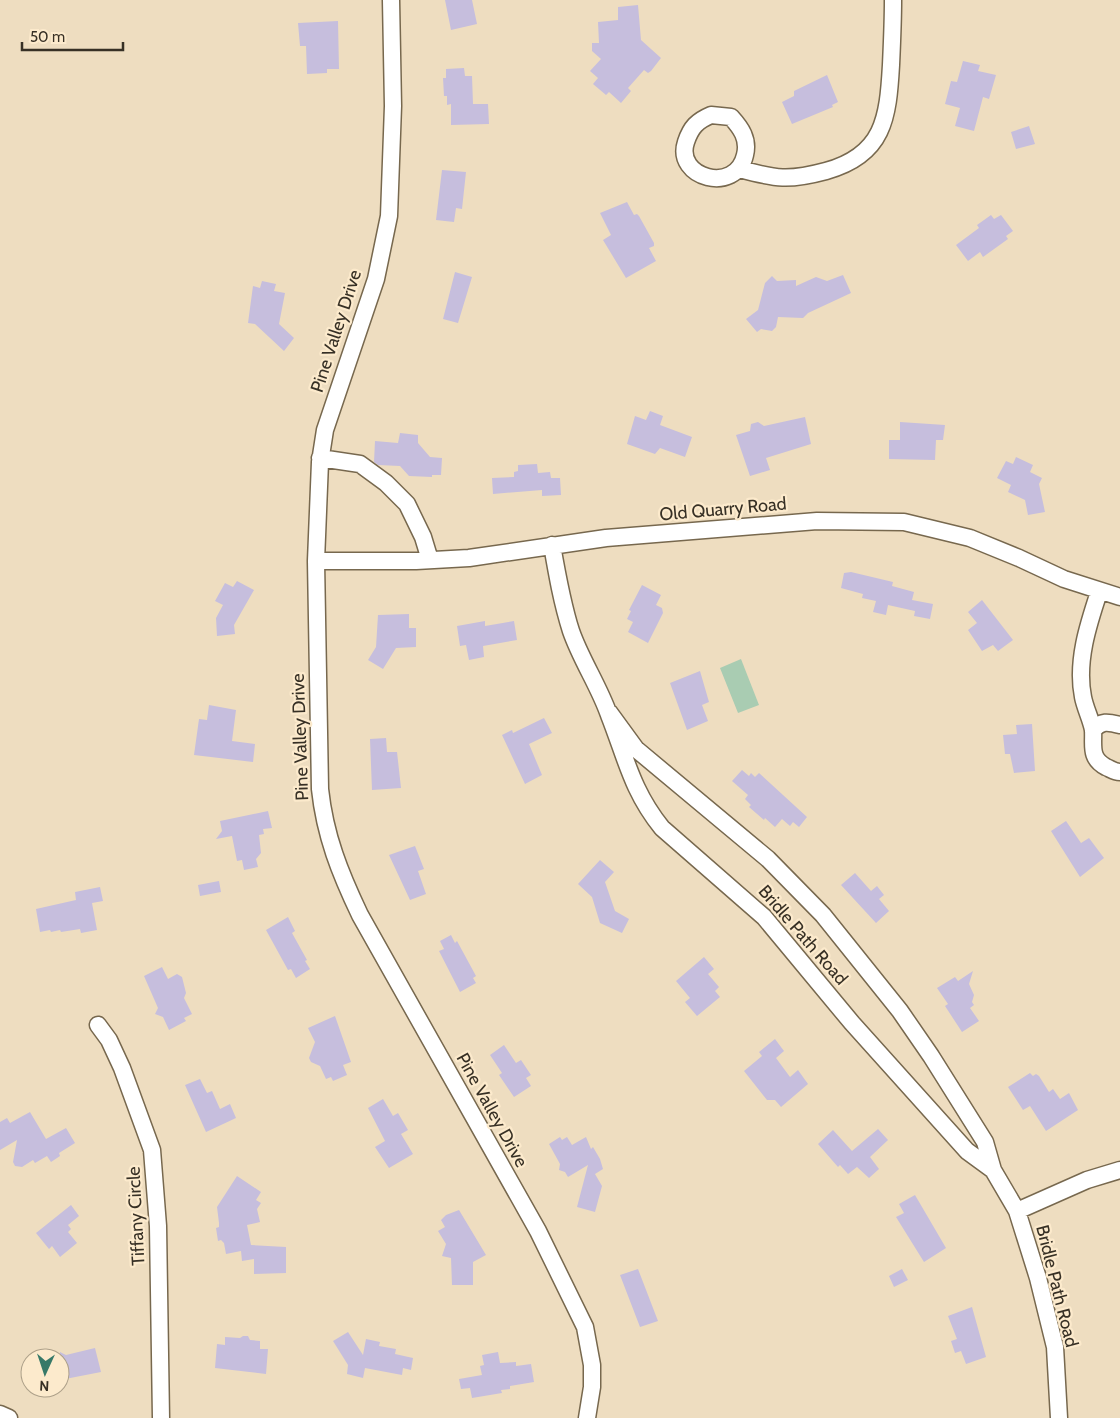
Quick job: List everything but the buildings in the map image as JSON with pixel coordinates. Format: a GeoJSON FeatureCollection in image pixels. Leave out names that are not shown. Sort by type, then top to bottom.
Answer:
{"type":"FeatureCollection","features":[{"type":"Feature","properties":{"kind":"street","name":"Pine Valley Drive"},"geometry":{"type":"LineString","coordinates":[[391,0],[393,106],[389,216],[376,279],[324,430],[320,458],[316,561],[320,789],[323,820],[336,861],[360,915],[538,1231],[585,1326],[592,1365],[592,1387],[587,1418]]}},
{"type":"Feature","properties":{"kind":"street"},"geometry":{"type":"LineString","coordinates":[[740,169],[770,177],[800,178],[840,167],[860,157],[876,140],[885,118],[889,99],[893,0]]}},
{"type":"Feature","properties":{"kind":"street"},"geometry":{"type":"LineString","coordinates":[[320,458],[360,464],[386,483],[407,504],[423,537],[430,560]]}},
{"type":"Feature","properties":{"kind":"street","name":"Old Quarry Road"},"geometry":{"type":"LineString","coordinates":[[316,561],[469,558],[606,538],[817,521],[904,522],[970,538],[1064,579],[1099,592],[1120,597]]}},
{"type":"Feature","properties":{"kind":"street","name":"Bridle Path Road"},"geometry":{"type":"LineString","coordinates":[[552,546],[561,595],[572,632],[609,712],[631,778],[650,813],[662,828],[759,912],[852,1023],[967,1151],[993,1170]]}},
{"type":"Feature","properties":{"kind":"street"},"geometry":{"type":"LineString","coordinates":[[1099,592],[1088,626],[1081,666],[1083,696],[1093,731],[1094,754],[1099,763],[1115,772],[1120,772]]}},
{"type":"Feature","properties":{"kind":"street","name":"Bridle Path Road"},"geometry":{"type":"LineString","coordinates":[[609,712],[636,749],[768,859],[823,915],[900,1012],[985,1142],[993,1170],[1017,1211],[1038,1278],[1054,1347],[1059,1418]]}},
{"type":"Feature","properties":{"kind":"street"},"geometry":{"type":"LineString","coordinates":[[1093,731],[1097,726],[1106,721],[1120,725]]}},
{"type":"Feature","properties":{"kind":"street","name":"Tiffany Circle"},"geometry":{"type":"LineString","coordinates":[[98,1025],[109,1040],[122,1068],[152,1150],[158,1226],[161,1418]]}},
{"type":"Feature","properties":{"kind":"street"},"geometry":{"type":"LineString","coordinates":[[1017,1211],[1087,1180],[1120,1170]]}},
{"type":"Feature","properties":{"kind":"street"},"geometry":{"type":"LineString","coordinates":[[0,1414],[9,1418]]}},
{"type":"Feature","properties":{"kind":"green space"},"geometry":{"type":"Polygon","coordinates":[[[741,659],[759,705],[738,713],[720,668],[741,659]]]}}]}
